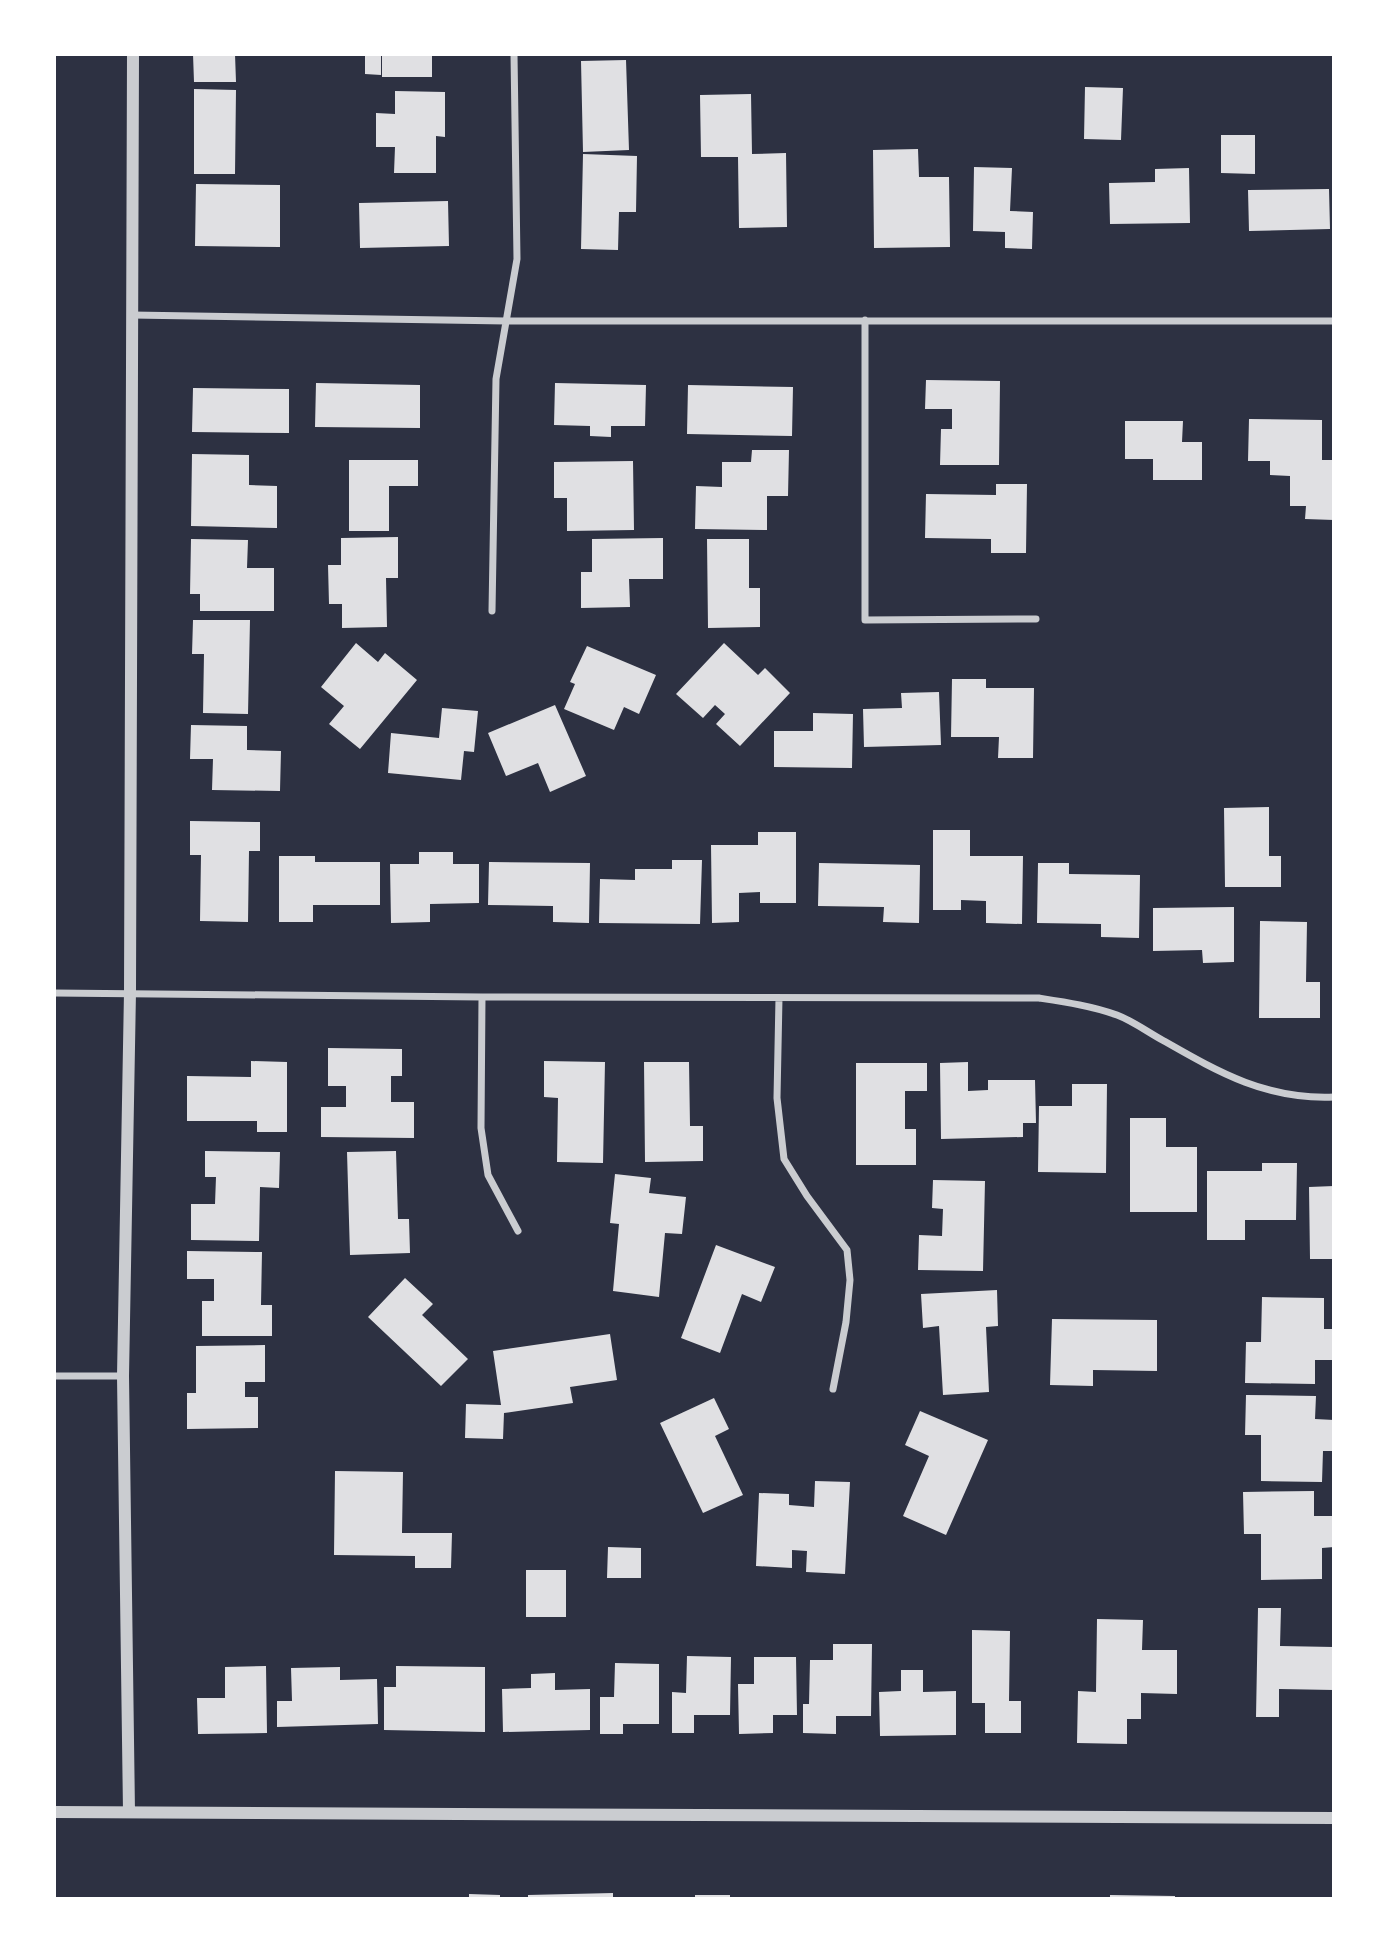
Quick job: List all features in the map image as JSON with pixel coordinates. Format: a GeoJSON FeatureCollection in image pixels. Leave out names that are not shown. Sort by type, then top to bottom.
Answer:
{"type":"FeatureCollection","features":[{"type":"Feature","properties":{"kind":"street"},"geometry":{"type":"LineString","coordinates":[[128,1812],[123,1376],[130,992],[133,54]]}},
{"type":"Feature","properties":{"kind":"street"},"geometry":{"type":"LineString","coordinates":[[492,611],[496,379],[517,259],[514,54]]}},
{"type":"Feature","properties":{"kind":"street"},"geometry":{"type":"LineString","coordinates":[[131,315],[506,321],[1334,321]]}},
{"type":"Feature","properties":{"kind":"street"},"geometry":{"type":"LineString","coordinates":[[865,320],[865,620],[1036,620]]}},
{"type":"Feature","properties":{"kind":"street"},"geometry":{"type":"LineString","coordinates":[[54,993],[1039,998],[1083,1005],[1119,1016],[1217,1072],[1255,1087],[1291,1095],[1334,1097]]}},
{"type":"Feature","properties":{"kind":"street"},"geometry":{"type":"LineString","coordinates":[[482,997],[481,1128],[488,1175],[518,1231]]}},
{"type":"Feature","properties":{"kind":"street"},"geometry":{"type":"LineString","coordinates":[[779,998],[777,1098],[784,1159],[807,1196],[847,1250],[850,1280],[846,1322],[833,1389]]}},
{"type":"Feature","properties":{"kind":"street"},"geometry":{"type":"LineString","coordinates":[[54,1376],[123,1376]]}},
{"type":"Feature","properties":{"kind":"street"},"geometry":{"type":"LineString","coordinates":[[54,1812],[1334,1818]]}},
{"type":"Feature","properties":{"kind":"building"},"geometry":{"type":"Polygon","coordinates":[[[193,54],[235,54],[236,82],[194,82],[193,54]]]}},
{"type":"Feature","properties":{"kind":"building"},"geometry":{"type":"Polygon","coordinates":[[[382,54],[432,54],[432,77],[382,77],[382,54]]]}},
{"type":"Feature","properties":{"kind":"building"},"geometry":{"type":"Polygon","coordinates":[[[365,56],[381,56],[381,75],[365,74],[365,56]]]}},
{"type":"Feature","properties":{"kind":"building"},"geometry":{"type":"Polygon","coordinates":[[[626,60],[629,150],[583,152],[581,61],[626,60]]]}},
{"type":"Feature","properties":{"kind":"building"},"geometry":{"type":"Polygon","coordinates":[[[1085,87],[1123,88],[1121,140],[1084,139],[1085,87]]]}},
{"type":"Feature","properties":{"kind":"building"},"geometry":{"type":"Polygon","coordinates":[[[194,89],[236,90],[235,174],[194,174],[194,89]]]}},
{"type":"Feature","properties":{"kind":"building"},"geometry":{"type":"Polygon","coordinates":[[[395,91],[445,92],[445,137],[436,136],[436,173],[394,173],[395,147],[376,147],[376,113],[395,114],[395,91]]]}},
{"type":"Feature","properties":{"kind":"building"},"geometry":{"type":"Polygon","coordinates":[[[751,94],[752,154],[786,153],[787,227],[739,228],[738,157],[701,157],[700,95],[751,94]]]}},
{"type":"Feature","properties":{"kind":"building"},"geometry":{"type":"Polygon","coordinates":[[[1221,135],[1255,135],[1255,174],[1221,173],[1221,135]]]}},
{"type":"Feature","properties":{"kind":"building"},"geometry":{"type":"Polygon","coordinates":[[[918,149],[919,177],[949,177],[950,247],[874,248],[873,150],[918,149]]]}},
{"type":"Feature","properties":{"kind":"building"},"geometry":{"type":"Polygon","coordinates":[[[583,154],[637,156],[636,212],[619,212],[618,250],[581,249],[583,154]]]}},
{"type":"Feature","properties":{"kind":"building"},"geometry":{"type":"Polygon","coordinates":[[[974,167],[1012,168],[1010,211],[1033,212],[1032,249],[1005,248],[1005,232],[973,231],[974,167]]]}},
{"type":"Feature","properties":{"kind":"building"},"geometry":{"type":"Polygon","coordinates":[[[1189,168],[1190,223],[1110,224],[1109,183],[1155,182],[1155,169],[1189,168]]]}},
{"type":"Feature","properties":{"kind":"building"},"geometry":{"type":"Polygon","coordinates":[[[196,184],[280,185],[280,247],[195,246],[196,184]]]}},
{"type":"Feature","properties":{"kind":"building"},"geometry":{"type":"Polygon","coordinates":[[[1329,189],[1330,229],[1249,231],[1248,190],[1329,189]]]}},
{"type":"Feature","properties":{"kind":"building"},"geometry":{"type":"Polygon","coordinates":[[[448,201],[449,246],[360,248],[359,203],[448,201]]]}},
{"type":"Feature","properties":{"kind":"building"},"geometry":{"type":"Polygon","coordinates":[[[926,380],[1000,381],[999,465],[940,465],[941,429],[952,429],[952,409],[925,409],[926,380]]]}},
{"type":"Feature","properties":{"kind":"building"},"geometry":{"type":"Polygon","coordinates":[[[316,383],[420,385],[420,428],[315,427],[316,383]]]}},
{"type":"Feature","properties":{"kind":"building"},"geometry":{"type":"Polygon","coordinates":[[[555,383],[646,385],[645,426],[611,426],[611,437],[590,436],[590,426],[554,425],[555,383]]]}},
{"type":"Feature","properties":{"kind":"building"},"geometry":{"type":"Polygon","coordinates":[[[688,385],[793,387],[792,436],[687,434],[688,385]]]}},
{"type":"Feature","properties":{"kind":"building"},"geometry":{"type":"Polygon","coordinates":[[[193,388],[289,389],[289,433],[192,432],[193,388]]]}},
{"type":"Feature","properties":{"kind":"building"},"geometry":{"type":"Polygon","coordinates":[[[1249,419],[1322,420],[1322,460],[1334,460],[1334,520],[1305,519],[1306,506],[1290,506],[1290,476],[1270,475],[1270,461],[1248,461],[1249,419]]]}},
{"type":"Feature","properties":{"kind":"building"},"geometry":{"type":"Polygon","coordinates":[[[1125,421],[1183,421],[1182,442],[1202,442],[1202,480],[1153,480],[1153,459],[1125,459],[1125,421]]]}},
{"type":"Feature","properties":{"kind":"building"},"geometry":{"type":"Polygon","coordinates":[[[752,450],[789,450],[788,496],[767,496],[767,530],[695,529],[696,486],[722,487],[722,462],[751,462],[752,450]]]}},
{"type":"Feature","properties":{"kind":"building"},"geometry":{"type":"Polygon","coordinates":[[[192,454],[249,455],[249,485],[277,486],[277,528],[191,526],[192,454]]]}},
{"type":"Feature","properties":{"kind":"building"},"geometry":{"type":"Polygon","coordinates":[[[349,460],[418,460],[418,486],[389,486],[389,531],[349,531],[349,460]]]}},
{"type":"Feature","properties":{"kind":"building"},"geometry":{"type":"Polygon","coordinates":[[[633,461],[634,530],[567,531],[567,498],[554,498],[554,462],[633,461]]]}},
{"type":"Feature","properties":{"kind":"building"},"geometry":{"type":"Polygon","coordinates":[[[996,484],[1027,484],[1026,553],[991,553],[991,539],[925,538],[926,494],[996,495],[996,484]]]}},
{"type":"Feature","properties":{"kind":"building"},"geometry":{"type":"Polygon","coordinates":[[[398,537],[398,578],[386,578],[387,627],[342,628],[342,604],[329,604],[328,565],[341,565],[341,538],[398,537]]]}},
{"type":"Feature","properties":{"kind":"building"},"geometry":{"type":"Polygon","coordinates":[[[663,538],[663,579],[629,579],[630,607],[581,608],[581,572],[592,572],[592,539],[663,538]]]}},
{"type":"Feature","properties":{"kind":"building"},"geometry":{"type":"Polygon","coordinates":[[[191,539],[248,540],[247,568],[274,568],[274,611],[200,611],[200,594],[190,594],[191,539]]]}},
{"type":"Feature","properties":{"kind":"building"},"geometry":{"type":"Polygon","coordinates":[[[707,539],[749,539],[749,588],[760,588],[760,627],[708,628],[707,539]]]}},
{"type":"Feature","properties":{"kind":"building"},"geometry":{"type":"Polygon","coordinates":[[[193,620],[250,620],[248,714],[203,713],[204,654],[192,654],[193,620]]]}},
{"type":"Feature","properties":{"kind":"building"},"geometry":{"type":"Polygon","coordinates":[[[356,643],[378,662],[385,653],[417,680],[360,749],[329,724],[344,706],[321,687],[356,643]]]}},
{"type":"Feature","properties":{"kind":"building"},"geometry":{"type":"Polygon","coordinates":[[[724,643],[758,675],[765,668],[790,693],[740,746],[716,724],[725,714],[715,705],[703,718],[676,694],[724,643]]]}},
{"type":"Feature","properties":{"kind":"building"},"geometry":{"type":"Polygon","coordinates":[[[587,646],[656,675],[639,714],[624,707],[614,730],[564,709],[575,684],[570,682],[587,646]]]}},
{"type":"Feature","properties":{"kind":"building"},"geometry":{"type":"Polygon","coordinates":[[[952,679],[986,679],[986,688],[1034,688],[1033,758],[998,758],[999,737],[951,737],[952,679]]]}},
{"type":"Feature","properties":{"kind":"building"},"geometry":{"type":"Polygon","coordinates":[[[939,692],[941,745],[864,747],[863,709],[902,708],[901,693],[939,692]]]}},
{"type":"Feature","properties":{"kind":"building"},"geometry":{"type":"Polygon","coordinates":[[[555,705],[586,776],[550,792],[538,763],[506,776],[488,733],[555,705]]]}},
{"type":"Feature","properties":{"kind":"building"},"geometry":{"type":"Polygon","coordinates":[[[442,708],[478,711],[474,752],[464,751],[461,780],[388,773],[391,733],[439,738],[442,708]]]}},
{"type":"Feature","properties":{"kind":"building"},"geometry":{"type":"Polygon","coordinates":[[[813,713],[853,714],[852,768],[774,767],[774,731],[813,731],[813,713]]]}},
{"type":"Feature","properties":{"kind":"building"},"geometry":{"type":"Polygon","coordinates":[[[191,725],[247,726],[247,750],[281,751],[280,791],[212,790],[213,759],[190,759],[191,725]]]}},
{"type":"Feature","properties":{"kind":"building"},"geometry":{"type":"Polygon","coordinates":[[[1269,807],[1269,856],[1281,856],[1281,887],[1225,887],[1224,808],[1269,807]]]}},
{"type":"Feature","properties":{"kind":"building"},"geometry":{"type":"Polygon","coordinates":[[[190,821],[260,822],[260,851],[249,851],[248,922],[200,921],[201,855],[190,855],[190,821]]]}},
{"type":"Feature","properties":{"kind":"building"},"geometry":{"type":"Polygon","coordinates":[[[933,830],[970,830],[970,856],[1023,856],[1022,924],[986,923],[986,901],[961,900],[961,910],[933,910],[933,830]]]}},
{"type":"Feature","properties":{"kind":"building"},"geometry":{"type":"Polygon","coordinates":[[[758,832],[796,832],[796,903],[760,903],[760,892],[739,893],[739,922],[712,923],[711,845],[758,845],[758,832]]]}},
{"type":"Feature","properties":{"kind":"building"},"geometry":{"type":"Polygon","coordinates":[[[419,852],[453,852],[453,864],[479,864],[479,903],[430,904],[430,922],[391,923],[390,864],[419,864],[419,852]]]}},
{"type":"Feature","properties":{"kind":"building"},"geometry":{"type":"Polygon","coordinates":[[[279,856],[315,856],[315,862],[380,862],[380,905],[313,905],[313,922],[279,922],[279,856]]]}},
{"type":"Feature","properties":{"kind":"building"},"geometry":{"type":"Polygon","coordinates":[[[672,860],[702,860],[700,924],[599,923],[600,879],[635,880],[635,869],[672,869],[672,860]]]}},
{"type":"Feature","properties":{"kind":"building"},"geometry":{"type":"Polygon","coordinates":[[[489,862],[590,863],[589,923],[553,922],[553,906],[488,905],[489,862]]]}},
{"type":"Feature","properties":{"kind":"building"},"geometry":{"type":"Polygon","coordinates":[[[819,863],[920,865],[919,923],[883,922],[884,907],[818,906],[819,863]]]}},
{"type":"Feature","properties":{"kind":"building"},"geometry":{"type":"Polygon","coordinates":[[[1038,863],[1069,863],[1069,874],[1140,875],[1139,938],[1101,937],[1101,924],[1037,923],[1038,863]]]}},
{"type":"Feature","properties":{"kind":"building"},"geometry":{"type":"Polygon","coordinates":[[[1234,907],[1234,962],[1203,963],[1202,950],[1153,951],[1153,908],[1234,907]]]}},
{"type":"Feature","properties":{"kind":"building"},"geometry":{"type":"Polygon","coordinates":[[[1260,921],[1307,922],[1306,982],[1320,982],[1320,1018],[1259,1018],[1260,921]]]}},
{"type":"Feature","properties":{"kind":"building"},"geometry":{"type":"Polygon","coordinates":[[[328,1048],[402,1049],[402,1076],[391,1076],[391,1102],[414,1102],[414,1138],[321,1137],[321,1107],[346,1107],[346,1086],[328,1086],[328,1048]]]}},
{"type":"Feature","properties":{"kind":"building"},"geometry":{"type":"Polygon","coordinates":[[[251,1061],[287,1062],[287,1132],[257,1132],[257,1121],[187,1121],[187,1076],[251,1077],[251,1061]]]}},
{"type":"Feature","properties":{"kind":"building"},"geometry":{"type":"Polygon","coordinates":[[[544,1061],[605,1062],[603,1163],[557,1162],[558,1098],[544,1097],[544,1061]]]}},
{"type":"Feature","properties":{"kind":"building"},"geometry":{"type":"Polygon","coordinates":[[[644,1062],[689,1062],[690,1126],[703,1126],[703,1161],[645,1162],[644,1062]]]}},
{"type":"Feature","properties":{"kind":"building"},"geometry":{"type":"Polygon","coordinates":[[[968,1062],[968,1091],[988,1090],[988,1080],[1035,1080],[1036,1123],[1023,1123],[1023,1137],[941,1139],[940,1063],[968,1062]]]}},
{"type":"Feature","properties":{"kind":"building"},"geometry":{"type":"Polygon","coordinates":[[[856,1063],[927,1063],[927,1091],[905,1091],[905,1129],[916,1129],[916,1165],[856,1165],[856,1063]]]}},
{"type":"Feature","properties":{"kind":"building"},"geometry":{"type":"Polygon","coordinates":[[[1072,1084],[1107,1084],[1106,1173],[1038,1172],[1039,1106],[1072,1106],[1072,1084]]]}},
{"type":"Feature","properties":{"kind":"building"},"geometry":{"type":"Polygon","coordinates":[[[1130,1118],[1166,1118],[1166,1147],[1197,1147],[1197,1212],[1130,1212],[1130,1118]]]}},
{"type":"Feature","properties":{"kind":"building"},"geometry":{"type":"Polygon","coordinates":[[[205,1151],[280,1152],[279,1188],[260,1187],[259,1241],[191,1240],[191,1204],[215,1204],[216,1177],[205,1177],[205,1151]]]}},
{"type":"Feature","properties":{"kind":"building"},"geometry":{"type":"Polygon","coordinates":[[[396,1151],[398,1219],[409,1219],[410,1253],[350,1255],[347,1152],[396,1151]]]}},
{"type":"Feature","properties":{"kind":"building"},"geometry":{"type":"Polygon","coordinates":[[[1262,1163],[1297,1163],[1296,1220],[1245,1220],[1245,1240],[1207,1240],[1207,1171],[1262,1171],[1262,1163]]]}},
{"type":"Feature","properties":{"kind":"building"},"geometry":{"type":"Polygon","coordinates":[[[615,1174],[651,1178],[649,1193],[686,1197],[682,1234],[665,1233],[659,1297],[613,1291],[619,1224],[610,1223],[615,1174]]]}},
{"type":"Feature","properties":{"kind":"building"},"geometry":{"type":"Polygon","coordinates":[[[933,1180],[985,1181],[983,1271],[918,1270],[919,1235],[942,1236],[943,1209],[932,1208],[933,1180]]]}},
{"type":"Feature","properties":{"kind":"building"},"geometry":{"type":"Polygon","coordinates":[[[1334,1186],[1334,1259],[1310,1259],[1309,1187],[1334,1186]]]}},
{"type":"Feature","properties":{"kind":"building"},"geometry":{"type":"Polygon","coordinates":[[[716,1245],[775,1267],[761,1302],[742,1294],[720,1353],[681,1338],[716,1245]]]}},
{"type":"Feature","properties":{"kind":"building"},"geometry":{"type":"Polygon","coordinates":[[[187,1251],[262,1252],[261,1305],[272,1305],[272,1336],[202,1336],[202,1301],[214,1301],[214,1279],[187,1279],[187,1251]]]}},
{"type":"Feature","properties":{"kind":"building"},"geometry":{"type":"Polygon","coordinates":[[[405,1278],[433,1304],[422,1315],[468,1359],[441,1386],[368,1317],[405,1278]]]}},
{"type":"Feature","properties":{"kind":"building"},"geometry":{"type":"Polygon","coordinates":[[[997,1290],[998,1326],[986,1327],[989,1392],[943,1395],[939,1326],[923,1328],[921,1294],[997,1290]]]}},
{"type":"Feature","properties":{"kind":"building"},"geometry":{"type":"Polygon","coordinates":[[[1262,1297],[1324,1298],[1324,1329],[1334,1329],[1334,1360],[1315,1360],[1315,1384],[1245,1383],[1246,1342],[1261,1342],[1262,1297]]]}},
{"type":"Feature","properties":{"kind":"building"},"geometry":{"type":"Polygon","coordinates":[[[1052,1319],[1157,1320],[1157,1371],[1093,1370],[1093,1386],[1050,1385],[1052,1319]]]}},
{"type":"Feature","properties":{"kind":"building"},"geometry":{"type":"Polygon","coordinates":[[[610,1334],[617,1380],[570,1387],[573,1403],[504,1413],[503,1439],[465,1438],[466,1404],[501,1405],[493,1351],[610,1334]]]}},
{"type":"Feature","properties":{"kind":"building"},"geometry":{"type":"Polygon","coordinates":[[[265,1345],[265,1382],[245,1382],[245,1397],[258,1397],[258,1428],[187,1429],[187,1393],[196,1393],[196,1346],[265,1345]]]}},
{"type":"Feature","properties":{"kind":"building"},"geometry":{"type":"Polygon","coordinates":[[[1246,1395],[1316,1396],[1315,1419],[1334,1420],[1334,1451],[1323,1451],[1322,1482],[1261,1481],[1261,1435],[1245,1435],[1246,1395]]]}},
{"type":"Feature","properties":{"kind":"building"},"geometry":{"type":"Polygon","coordinates":[[[714,1398],[729,1429],[715,1436],[743,1495],[703,1513],[660,1423],[714,1398]]]}},
{"type":"Feature","properties":{"kind":"building"},"geometry":{"type":"Polygon","coordinates":[[[920,1411],[988,1440],[946,1535],[903,1516],[929,1456],[905,1445],[920,1411]]]}},
{"type":"Feature","properties":{"kind":"building"},"geometry":{"type":"Polygon","coordinates":[[[335,1471],[403,1472],[402,1533],[452,1533],[451,1568],[415,1568],[415,1556],[334,1555],[335,1471]]]}},
{"type":"Feature","properties":{"kind":"building"},"geometry":{"type":"Polygon","coordinates":[[[815,1481],[850,1482],[845,1574],[806,1572],[807,1551],[792,1550],[792,1568],[756,1566],[759,1493],[789,1494],[789,1505],[814,1507],[815,1481]]]}},
{"type":"Feature","properties":{"kind":"building"},"geometry":{"type":"Polygon","coordinates":[[[1314,1491],[1314,1516],[1334,1516],[1334,1547],[1322,1548],[1322,1579],[1261,1580],[1261,1534],[1244,1534],[1243,1492],[1314,1491]]]}},
{"type":"Feature","properties":{"kind":"building"},"geometry":{"type":"Polygon","coordinates":[[[608,1547],[641,1548],[641,1578],[607,1578],[608,1547]]]}},
{"type":"Feature","properties":{"kind":"building"},"geometry":{"type":"Polygon","coordinates":[[[526,1570],[566,1570],[566,1617],[526,1617],[526,1570]]]}},
{"type":"Feature","properties":{"kind":"building"},"geometry":{"type":"Polygon","coordinates":[[[1258,1608],[1281,1608],[1280,1646],[1334,1647],[1334,1690],[1279,1689],[1279,1717],[1256,1717],[1258,1608]]]}},
{"type":"Feature","properties":{"kind":"building"},"geometry":{"type":"Polygon","coordinates":[[[1097,1619],[1143,1620],[1142,1650],[1177,1650],[1177,1694],[1141,1693],[1141,1719],[1127,1719],[1127,1744],[1077,1743],[1078,1691],[1096,1692],[1097,1619]]]}},
{"type":"Feature","properties":{"kind":"building"},"geometry":{"type":"Polygon","coordinates":[[[972,1630],[1010,1631],[1009,1701],[1021,1701],[1021,1733],[985,1733],[985,1703],[972,1703],[972,1630]]]}},
{"type":"Feature","properties":{"kind":"building"},"geometry":{"type":"Polygon","coordinates":[[[833,1644],[872,1644],[871,1716],[836,1716],[836,1734],[803,1733],[803,1704],[809,1704],[810,1660],[833,1660],[833,1644]]]}},
{"type":"Feature","properties":{"kind":"building"},"geometry":{"type":"Polygon","coordinates":[[[687,1656],[731,1657],[730,1715],[694,1715],[694,1733],[672,1733],[672,1692],[686,1693],[687,1656]]]}},
{"type":"Feature","properties":{"kind":"building"},"geometry":{"type":"Polygon","coordinates":[[[754,1657],[796,1657],[797,1715],[773,1715],[773,1733],[739,1734],[738,1684],[754,1684],[754,1657]]]}},
{"type":"Feature","properties":{"kind":"building"},"geometry":{"type":"Polygon","coordinates":[[[615,1663],[659,1664],[659,1724],[623,1724],[623,1734],[600,1734],[600,1697],[614,1697],[615,1663]]]}},
{"type":"Feature","properties":{"kind":"building"},"geometry":{"type":"Polygon","coordinates":[[[266,1666],[267,1733],[198,1734],[197,1698],[225,1698],[225,1667],[266,1666]]]}},
{"type":"Feature","properties":{"kind":"building"},"geometry":{"type":"Polygon","coordinates":[[[396,1666],[485,1667],[485,1732],[384,1730],[384,1687],[396,1687],[396,1666]]]}},
{"type":"Feature","properties":{"kind":"building"},"geometry":{"type":"Polygon","coordinates":[[[340,1667],[340,1680],[377,1679],[378,1724],[277,1727],[277,1701],[292,1701],[291,1668],[340,1667]]]}},
{"type":"Feature","properties":{"kind":"building"},"geometry":{"type":"Polygon","coordinates":[[[901,1670],[923,1670],[923,1692],[956,1691],[956,1735],[880,1736],[879,1692],[901,1691],[901,1670]]]}},
{"type":"Feature","properties":{"kind":"building"},"geometry":{"type":"Polygon","coordinates":[[[555,1673],[555,1690],[590,1689],[590,1730],[503,1732],[502,1689],[531,1688],[531,1674],[555,1673]]]}},
{"type":"Feature","properties":{"kind":"building"},"geometry":{"type":"Polygon","coordinates":[[[613,1893],[613,1899],[528,1899],[528,1895],[613,1893]]]}},
{"type":"Feature","properties":{"kind":"building"},"geometry":{"type":"Polygon","coordinates":[[[469,1894],[500,1895],[500,1899],[469,1899],[469,1894]]]}},
{"type":"Feature","properties":{"kind":"building"},"geometry":{"type":"Polygon","coordinates":[[[695,1895],[730,1895],[730,1899],[695,1899],[695,1895]]]}},
{"type":"Feature","properties":{"kind":"building"},"geometry":{"type":"Polygon","coordinates":[[[1110,1895],[1175,1896],[1175,1899],[1110,1899],[1110,1895]]]}}]}
